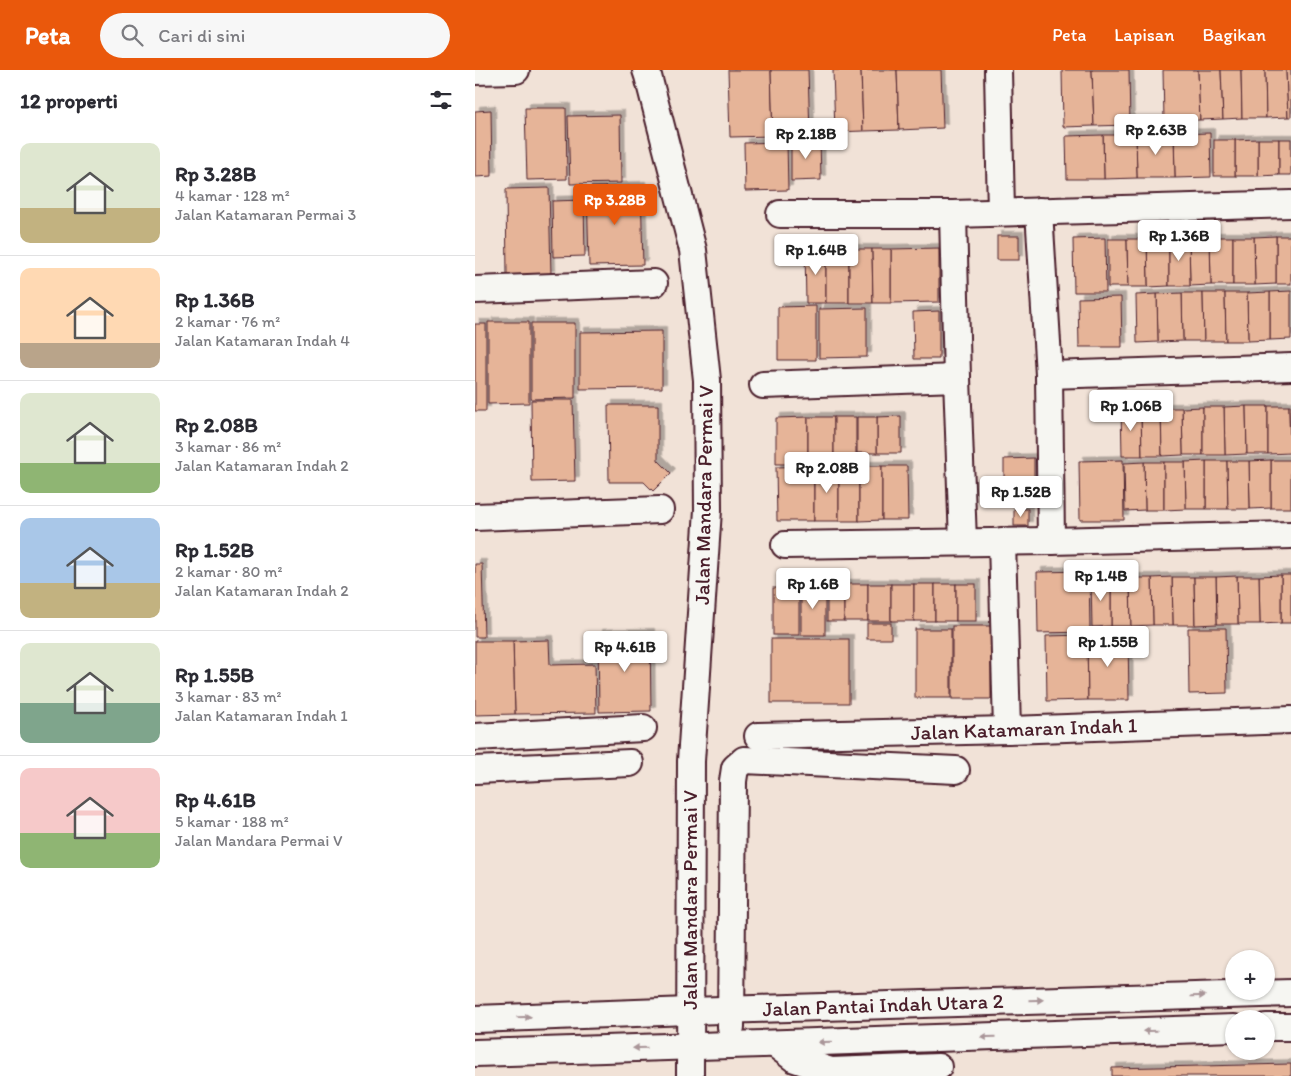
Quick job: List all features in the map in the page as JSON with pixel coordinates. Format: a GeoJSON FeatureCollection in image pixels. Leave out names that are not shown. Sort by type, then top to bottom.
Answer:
{"type":"FeatureCollection","features":[{"type":"Feature","properties":{"kind":"street"},"geometry":{"type":"LineString","coordinates":[[475,71],[517,70]]}},
{"type":"Feature","properties":{"kind":"street","name":"Jalan Mandara Permai V"},"geometry":{"type":"LineString","coordinates":[[646,70],[693,250],[707,380],[708,510],[691,761],[690,1076]]}},
{"type":"Feature","properties":{"kind":"street"},"geometry":{"type":"LineString","coordinates":[[998,70],[1001,212]]}},
{"type":"Feature","properties":{"kind":"street"},"geometry":{"type":"LineString","coordinates":[[780,214],[953,214],[1291,204]]}},
{"type":"Feature","properties":{"kind":"street"},"geometry":{"type":"LineString","coordinates":[[1039,211],[1049,374],[1051,541]]}},
{"type":"Feature","properties":{"kind":"street"},"geometry":{"type":"LineString","coordinates":[[953,214],[963,542]]}},
{"type":"Feature","properties":{"kind":"street"},"geometry":{"type":"LineString","coordinates":[[475,290],[654,283]]}},
{"type":"Feature","properties":{"kind":"street"},"geometry":{"type":"LineString","coordinates":[[1049,374],[1291,366]]}},
{"type":"Feature","properties":{"kind":"street"},"geometry":{"type":"LineString","coordinates":[[763,385],[957,378]]}},
{"type":"Feature","properties":{"kind":"street"},"geometry":{"type":"LineString","coordinates":[[475,517],[660,510]]}},
{"type":"Feature","properties":{"kind":"street"},"geometry":{"type":"LineString","coordinates":[[785,545],[1291,535]]}},
{"type":"Feature","properties":{"kind":"street"},"geometry":{"type":"LineString","coordinates":[[1002,541],[1007,730]]}},
{"type":"Feature","properties":{"kind":"street","name":"Jalan Katamaran Indah 1"},"geometry":{"type":"LineString","coordinates":[[758,736],[1291,720]]}},
{"type":"Feature","properties":{"kind":"street"},"geometry":{"type":"LineString","coordinates":[[475,737],[643,728]]}},
{"type":"Feature","properties":{"kind":"street","name":"Jalan Katamaran Indah 1"},"geometry":{"type":"LineString","coordinates":[[730,1046],[733,781],[735,768],[744,760],[956,770]]}},
{"type":"Feature","properties":{"kind":"street"},"geometry":{"type":"LineString","coordinates":[[475,770],[630,763]]}},
{"type":"Feature","properties":{"kind":"street","name":"Jalan Pantai Indah Utara 2"},"geometry":{"type":"LineString","coordinates":[[475,1019],[1291,993]]}},
{"type":"Feature","properties":{"kind":"street"},"geometry":{"type":"LineString","coordinates":[[1275,1027],[1291,1026]]}},
{"type":"Feature","properties":{"kind":"street","name":"Jalan Pantai Indah Utara 2"},"geometry":{"type":"LineString","coordinates":[[475,1052],[730,1046],[1225,1028]]}},
{"type":"Feature","properties":{"kind":"street"},"geometry":{"type":"LineString","coordinates":[[775,1044],[795,1059],[831,1071],[937,1067]]}},
{"type":"Feature","properties":{"kind":"building"},"geometry":{"type":"Polygon","coordinates":[[[728,70],[771,70],[773,136],[730,137],[728,70]]]}},
{"type":"Feature","properties":{"kind":"building"},"geometry":{"type":"Polygon","coordinates":[[[771,70],[808,70],[810,135],[773,136],[771,70]]]}},
{"type":"Feature","properties":{"kind":"building"},"geometry":{"type":"Polygon","coordinates":[[[833,70],[861,70],[863,131],[835,132],[833,70]]]}},
{"type":"Feature","properties":{"kind":"building"},"geometry":{"type":"Polygon","coordinates":[[[861,70],[897,70],[899,130],[863,131],[861,70]]]}},
{"type":"Feature","properties":{"kind":"building"},"geometry":{"type":"Polygon","coordinates":[[[897,70],[941,70],[943,128],[899,130],[897,70]]]}},
{"type":"Feature","properties":{"kind":"building"},"geometry":{"type":"Polygon","coordinates":[[[1062,70],[1092,70],[1094,126],[1063,127],[1062,70]]]}},
{"type":"Feature","properties":{"kind":"building"},"geometry":{"type":"Polygon","coordinates":[[[1092,70],[1129,70],[1130,125],[1094,126],[1092,70]]]}},
{"type":"Feature","properties":{"kind":"building"},"geometry":{"type":"Polygon","coordinates":[[[1163,70],[1198,70],[1200,120],[1164,121],[1163,70]]]}},
{"type":"Feature","properties":{"kind":"building"},"geometry":{"type":"Polygon","coordinates":[[[1198,70],[1221,70],[1223,119],[1200,120],[1198,70]]]}},
{"type":"Feature","properties":{"kind":"building"},"geometry":{"type":"Polygon","coordinates":[[[1221,70],[1241,70],[1242,118],[1223,119],[1221,70]]]}},
{"type":"Feature","properties":{"kind":"building"},"geometry":{"type":"Polygon","coordinates":[[[1241,70],[1265,70],[1266,118],[1242,118],[1241,70]]]}},
{"type":"Feature","properties":{"kind":"building"},"geometry":{"type":"Polygon","coordinates":[[[1265,70],[1286,70],[1288,117],[1266,118],[1265,70]]]}},
{"type":"Feature","properties":{"kind":"building"},"geometry":{"type":"Polygon","coordinates":[[[1286,70],[1291,70],[1291,117],[1288,117],[1286,70]]]}},
{"type":"Feature","properties":{"kind":"building"},"geometry":{"type":"Polygon","coordinates":[[[525,108],[566,108],[567,179],[527,180],[525,108]]]}},
{"type":"Feature","properties":{"kind":"building"},"geometry":{"type":"Polygon","coordinates":[[[491,110],[492,176],[475,177],[475,111],[491,110]]]}},
{"type":"Feature","properties":{"kind":"building"},"geometry":{"type":"Polygon","coordinates":[[[620,115],[621,183],[570,184],[568,116],[620,115]]]}},
{"type":"Feature","properties":{"kind":"building"},"geometry":{"type":"Polygon","coordinates":[[[1210,133],[1211,177],[1175,178],[1174,134],[1210,133]]]}},
{"type":"Feature","properties":{"kind":"building"},"geometry":{"type":"Polygon","coordinates":[[[1174,134],[1175,178],[1137,178],[1136,135],[1174,134]]]}},
{"type":"Feature","properties":{"kind":"building"},"geometry":{"type":"Polygon","coordinates":[[[1103,135],[1136,135],[1137,178],[1104,179],[1103,135]]]}},
{"type":"Feature","properties":{"kind":"building"},"geometry":{"type":"Polygon","coordinates":[[[1103,135],[1104,179],[1067,179],[1066,136],[1103,135]]]}},
{"type":"Feature","properties":{"kind":"building"},"geometry":{"type":"Polygon","coordinates":[[[820,139],[821,180],[791,181],[791,140],[820,139]]]}},
{"type":"Feature","properties":{"kind":"building"},"geometry":{"type":"Polygon","coordinates":[[[1258,139],[1279,139],[1279,175],[1258,176],[1258,139]]]}},
{"type":"Feature","properties":{"kind":"building"},"geometry":{"type":"Polygon","coordinates":[[[1258,139],[1258,176],[1235,176],[1235,140],[1258,139]]]}},
{"type":"Feature","properties":{"kind":"building"},"geometry":{"type":"Polygon","coordinates":[[[1279,139],[1291,139],[1291,175],[1279,175],[1279,139]]]}},
{"type":"Feature","properties":{"kind":"building"},"geometry":{"type":"Polygon","coordinates":[[[1214,140],[1235,140],[1235,176],[1214,176],[1214,140]]]}},
{"type":"Feature","properties":{"kind":"building"},"geometry":{"type":"Polygon","coordinates":[[[787,142],[788,190],[745,191],[744,143],[787,142]]]}},
{"type":"Feature","properties":{"kind":"building"},"geometry":{"type":"Polygon","coordinates":[[[641,186],[643,265],[589,266],[587,187],[641,186]]]}},
{"type":"Feature","properties":{"kind":"building"},"geometry":{"type":"Polygon","coordinates":[[[549,188],[551,275],[507,276],[506,189],[549,188]]]}},
{"type":"Feature","properties":{"kind":"building"},"geometry":{"type":"Polygon","coordinates":[[[584,200],[585,256],[553,257],[552,201],[584,200]]]}},
{"type":"Feature","properties":{"kind":"building"},"geometry":{"type":"Polygon","coordinates":[[[997,236],[1019,236],[1019,260],[997,260],[997,236]]]}},
{"type":"Feature","properties":{"kind":"building"},"geometry":{"type":"Polygon","coordinates":[[[1276,236],[1291,236],[1291,284],[1276,284],[1276,236]]]}},
{"type":"Feature","properties":{"kind":"building"},"geometry":{"type":"Polygon","coordinates":[[[1276,236],[1276,284],[1255,285],[1254,237],[1276,236]]]}},
{"type":"Feature","properties":{"kind":"building"},"geometry":{"type":"Polygon","coordinates":[[[1210,237],[1233,237],[1233,285],[1211,285],[1210,237]]]}},
{"type":"Feature","properties":{"kind":"building"},"geometry":{"type":"Polygon","coordinates":[[[1210,237],[1211,285],[1190,286],[1189,238],[1210,237]]]}},
{"type":"Feature","properties":{"kind":"building"},"geometry":{"type":"Polygon","coordinates":[[[1233,237],[1254,237],[1255,285],[1233,285],[1233,237]]]}},
{"type":"Feature","properties":{"kind":"building"},"geometry":{"type":"Polygon","coordinates":[[[1105,238],[1106,292],[1074,292],[1073,239],[1105,238]]]}},
{"type":"Feature","properties":{"kind":"building"},"geometry":{"type":"Polygon","coordinates":[[[1169,238],[1169,286],[1148,287],[1147,239],[1169,238]]]}},
{"type":"Feature","properties":{"kind":"building"},"geometry":{"type":"Polygon","coordinates":[[[1169,238],[1189,238],[1190,286],[1169,286],[1169,238]]]}},
{"type":"Feature","properties":{"kind":"building"},"geometry":{"type":"Polygon","coordinates":[[[1108,239],[1127,239],[1128,287],[1108,287],[1108,239]]]}},
{"type":"Feature","properties":{"kind":"building"},"geometry":{"type":"Polygon","coordinates":[[[1127,239],[1147,239],[1148,287],[1128,287],[1127,239]]]}},
{"type":"Feature","properties":{"kind":"building"},"geometry":{"type":"Polygon","coordinates":[[[939,248],[939,302],[891,303],[891,249],[939,248]]]}},
{"type":"Feature","properties":{"kind":"building"},"geometry":{"type":"Polygon","coordinates":[[[805,249],[826,249],[826,303],[806,303],[805,249]]]}},
{"type":"Feature","properties":{"kind":"building"},"geometry":{"type":"Polygon","coordinates":[[[826,249],[849,249],[849,303],[826,303],[826,249]]]}},
{"type":"Feature","properties":{"kind":"building"},"geometry":{"type":"Polygon","coordinates":[[[849,249],[872,249],[873,303],[849,303],[849,249]]]}},
{"type":"Feature","properties":{"kind":"building"},"geometry":{"type":"Polygon","coordinates":[[[872,249],[891,249],[891,303],[873,303],[872,249]]]}},
{"type":"Feature","properties":{"kind":"building"},"geometry":{"type":"Polygon","coordinates":[[[1291,291],[1291,339],[1270,340],[1270,292],[1291,291]]]}},
{"type":"Feature","properties":{"kind":"building"},"geometry":{"type":"Polygon","coordinates":[[[1270,292],[1270,340],[1248,341],[1247,293],[1270,292]]]}},
{"type":"Feature","properties":{"kind":"building"},"geometry":{"type":"Polygon","coordinates":[[[1182,293],[1203,293],[1204,341],[1183,341],[1182,293]]]}},
{"type":"Feature","properties":{"kind":"building"},"geometry":{"type":"Polygon","coordinates":[[[1182,293],[1183,341],[1158,342],[1157,294],[1182,293]]]}},
{"type":"Feature","properties":{"kind":"building"},"geometry":{"type":"Polygon","coordinates":[[[1203,293],[1225,293],[1226,341],[1204,341],[1203,293]]]}},
{"type":"Feature","properties":{"kind":"building"},"geometry":{"type":"Polygon","coordinates":[[[1225,293],[1247,293],[1248,341],[1226,341],[1225,293]]]}},
{"type":"Feature","properties":{"kind":"building"},"geometry":{"type":"Polygon","coordinates":[[[1157,294],[1158,342],[1137,343],[1136,295],[1157,294]]]}},
{"type":"Feature","properties":{"kind":"building"},"geometry":{"type":"Polygon","coordinates":[[[1121,297],[1122,347],[1079,347],[1078,298],[1121,297]]]}},
{"type":"Feature","properties":{"kind":"building"},"geometry":{"type":"Polygon","coordinates":[[[816,306],[816,360],[778,360],[778,307],[816,306]]]}},
{"type":"Feature","properties":{"kind":"building"},"geometry":{"type":"Polygon","coordinates":[[[867,308],[867,357],[819,358],[819,309],[867,308]]]}},
{"type":"Feature","properties":{"kind":"building"},"geometry":{"type":"Polygon","coordinates":[[[939,311],[939,359],[914,359],[913,312],[939,311]]]}},
{"type":"Feature","properties":{"kind":"building"},"geometry":{"type":"Polygon","coordinates":[[[488,322],[529,322],[529,403],[488,404],[488,322]]]}},
{"type":"Feature","properties":{"kind":"building"},"geometry":{"type":"Polygon","coordinates":[[[531,323],[575,323],[575,398],[531,399],[531,323]]]}},
{"type":"Feature","properties":{"kind":"building"},"geometry":{"type":"Polygon","coordinates":[[[475,324],[486,324],[486,411],[475,411],[475,324]]]}},
{"type":"Feature","properties":{"kind":"building"},"geometry":{"type":"Polygon","coordinates":[[[662,331],[662,388],[580,389],[580,332],[662,331]]]}},
{"type":"Feature","properties":{"kind":"building"},"geometry":{"type":"Polygon","coordinates":[[[531,400],[573,400],[575,481],[532,482],[531,400]]]}},
{"type":"Feature","properties":{"kind":"building"},"geometry":{"type":"Polygon","coordinates":[[[608,405],[658,405],[658,460],[671,473],[653,491],[644,482],[609,482],[608,405]]]}},
{"type":"Feature","properties":{"kind":"building"},"geometry":{"type":"Polygon","coordinates":[[[1246,406],[1247,454],[1225,455],[1224,407],[1246,406]]]}},
{"type":"Feature","properties":{"kind":"building"},"geometry":{"type":"Polygon","coordinates":[[[1246,406],[1268,406],[1268,454],[1247,454],[1246,406]]]}},
{"type":"Feature","properties":{"kind":"building"},"geometry":{"type":"Polygon","coordinates":[[[1268,406],[1289,406],[1290,453],[1268,454],[1268,406]]]}},
{"type":"Feature","properties":{"kind":"building"},"geometry":{"type":"Polygon","coordinates":[[[1289,406],[1291,406],[1291,453],[1290,453],[1289,406]]]}},
{"type":"Feature","properties":{"kind":"building"},"geometry":{"type":"Polygon","coordinates":[[[1203,407],[1203,455],[1183,455],[1182,408],[1203,407]]]}},
{"type":"Feature","properties":{"kind":"building"},"geometry":{"type":"Polygon","coordinates":[[[1203,407],[1224,407],[1225,455],[1203,455],[1203,407]]]}},
{"type":"Feature","properties":{"kind":"building"},"geometry":{"type":"Polygon","coordinates":[[[1121,408],[1141,408],[1142,456],[1122,456],[1121,408]]]}},
{"type":"Feature","properties":{"kind":"building"},"geometry":{"type":"Polygon","coordinates":[[[1141,408],[1161,408],[1162,456],[1142,456],[1141,408]]]}},
{"type":"Feature","properties":{"kind":"building"},"geometry":{"type":"Polygon","coordinates":[[[1161,408],[1182,408],[1183,455],[1162,456],[1161,408]]]}},
{"type":"Feature","properties":{"kind":"building"},"geometry":{"type":"Polygon","coordinates":[[[901,416],[901,453],[877,453],[877,417],[901,416]]]}},
{"type":"Feature","properties":{"kind":"building"},"geometry":{"type":"Polygon","coordinates":[[[808,417],[808,464],[776,464],[776,418],[808,417]]]}},
{"type":"Feature","properties":{"kind":"building"},"geometry":{"type":"Polygon","coordinates":[[[808,417],[834,417],[834,464],[808,464],[808,417]]]}},
{"type":"Feature","properties":{"kind":"building"},"geometry":{"type":"Polygon","coordinates":[[[834,417],[856,417],[856,463],[834,464],[834,417]]]}},
{"type":"Feature","properties":{"kind":"building"},"geometry":{"type":"Polygon","coordinates":[[[857,417],[877,417],[877,453],[857,453],[857,417]]]}},
{"type":"Feature","properties":{"kind":"building"},"geometry":{"type":"Polygon","coordinates":[[[1034,458],[1034,492],[1004,492],[1004,459],[1034,458]]]}},
{"type":"Feature","properties":{"kind":"building"},"geometry":{"type":"Polygon","coordinates":[[[1123,460],[1124,520],[1080,520],[1079,461],[1123,460]]]}},
{"type":"Feature","properties":{"kind":"building"},"geometry":{"type":"Polygon","coordinates":[[[1271,460],[1291,460],[1291,508],[1271,508],[1271,460]]]}},
{"type":"Feature","properties":{"kind":"building"},"geometry":{"type":"Polygon","coordinates":[[[1271,460],[1271,508],[1250,509],[1249,461],[1271,460]]]}},
{"type":"Feature","properties":{"kind":"building"},"geometry":{"type":"Polygon","coordinates":[[[1206,461],[1227,461],[1228,509],[1206,509],[1206,461]]]}},
{"type":"Feature","properties":{"kind":"building"},"geometry":{"type":"Polygon","coordinates":[[[1206,461],[1206,509],[1186,509],[1185,462],[1206,461]]]}},
{"type":"Feature","properties":{"kind":"building"},"geometry":{"type":"Polygon","coordinates":[[[1227,461],[1249,461],[1250,509],[1228,509],[1227,461]]]}},
{"type":"Feature","properties":{"kind":"building"},"geometry":{"type":"Polygon","coordinates":[[[1144,462],[1164,462],[1164,510],[1145,510],[1144,462]]]}},
{"type":"Feature","properties":{"kind":"building"},"geometry":{"type":"Polygon","coordinates":[[[1144,462],[1145,510],[1125,511],[1124,463],[1144,462]]]}},
{"type":"Feature","properties":{"kind":"building"},"geometry":{"type":"Polygon","coordinates":[[[1164,462],[1185,462],[1186,509],[1164,510],[1164,462]]]}},
{"type":"Feature","properties":{"kind":"building"},"geometry":{"type":"Polygon","coordinates":[[[814,466],[814,521],[777,521],[776,467],[814,466]]]}},
{"type":"Feature","properties":{"kind":"building"},"geometry":{"type":"Polygon","coordinates":[[[814,466],[839,466],[839,521],[814,521],[814,466]]]}},
{"type":"Feature","properties":{"kind":"building"},"geometry":{"type":"Polygon","coordinates":[[[839,466],[859,466],[859,521],[839,521],[839,466]]]}},
{"type":"Feature","properties":{"kind":"building"},"geometry":{"type":"Polygon","coordinates":[[[859,466],[882,466],[882,520],[859,521],[859,466]]]}},
{"type":"Feature","properties":{"kind":"building"},"geometry":{"type":"Polygon","coordinates":[[[882,466],[907,466],[908,520],[882,520],[882,466]]]}},
{"type":"Feature","properties":{"kind":"building"},"geometry":{"type":"Polygon","coordinates":[[[1014,509],[1028,509],[1028,526],[1014,526],[1014,509]]]}},
{"type":"Feature","properties":{"kind":"building"},"geometry":{"type":"Polygon","coordinates":[[[475,564],[482,564],[484,637],[475,637],[475,564]]]}},
{"type":"Feature","properties":{"kind":"building"},"geometry":{"type":"Polygon","coordinates":[[[1089,571],[1090,632],[1038,633],[1037,572],[1089,571]]]}},
{"type":"Feature","properties":{"kind":"building"},"geometry":{"type":"Polygon","coordinates":[[[1281,575],[1291,575],[1291,623],[1281,623],[1281,575]]]}},
{"type":"Feature","properties":{"kind":"building"},"geometry":{"type":"Polygon","coordinates":[[[1281,575],[1281,623],[1260,624],[1259,576],[1281,575]]]}},
{"type":"Feature","properties":{"kind":"building"},"geometry":{"type":"Polygon","coordinates":[[[1237,576],[1259,576],[1260,624],[1238,624],[1237,576]]]}},
{"type":"Feature","properties":{"kind":"building"},"geometry":{"type":"Polygon","coordinates":[[[1237,576],[1238,624],[1217,624],[1216,577],[1237,576]]]}},
{"type":"Feature","properties":{"kind":"building"},"geometry":{"type":"Polygon","coordinates":[[[1172,577],[1194,577],[1195,625],[1173,625],[1172,577]]]}},
{"type":"Feature","properties":{"kind":"building"},"geometry":{"type":"Polygon","coordinates":[[[1172,577],[1173,625],[1153,625],[1152,578],[1172,577]]]}},
{"type":"Feature","properties":{"kind":"building"},"geometry":{"type":"Polygon","coordinates":[[[1194,577],[1216,577],[1217,624],[1195,625],[1194,577]]]}},
{"type":"Feature","properties":{"kind":"building"},"geometry":{"type":"Polygon","coordinates":[[[1111,578],[1130,578],[1131,626],[1111,626],[1111,578]]]}},
{"type":"Feature","properties":{"kind":"building"},"geometry":{"type":"Polygon","coordinates":[[[1111,578],[1111,626],[1092,627],[1091,579],[1111,578]]]}},
{"type":"Feature","properties":{"kind":"building"},"geometry":{"type":"Polygon","coordinates":[[[1130,578],[1152,578],[1153,625],[1131,626],[1130,578]]]}},
{"type":"Feature","properties":{"kind":"building"},"geometry":{"type":"Polygon","coordinates":[[[827,584],[844,584],[844,621],[827,621],[827,584]]]}},
{"type":"Feature","properties":{"kind":"building"},"geometry":{"type":"Polygon","coordinates":[[[844,584],[868,584],[868,621],[844,621],[844,584]]]}},
{"type":"Feature","properties":{"kind":"building"},"geometry":{"type":"Polygon","coordinates":[[[868,584],[891,584],[891,621],[868,621],[868,584]]]}},
{"type":"Feature","properties":{"kind":"building"},"geometry":{"type":"Polygon","coordinates":[[[891,584],[914,584],[914,621],[891,621],[891,584]]]}},
{"type":"Feature","properties":{"kind":"building"},"geometry":{"type":"Polygon","coordinates":[[[914,584],[935,584],[935,621],[914,621],[914,584]]]}},
{"type":"Feature","properties":{"kind":"building"},"geometry":{"type":"Polygon","coordinates":[[[935,584],[956,584],[956,621],[935,621],[935,584]]]}},
{"type":"Feature","properties":{"kind":"building"},"geometry":{"type":"Polygon","coordinates":[[[956,584],[976,584],[976,621],[956,621],[956,584]]]}},
{"type":"Feature","properties":{"kind":"building"},"geometry":{"type":"Polygon","coordinates":[[[801,586],[825,586],[825,635],[801,635],[801,586]]]}},
{"type":"Feature","properties":{"kind":"building"},"geometry":{"type":"Polygon","coordinates":[[[773,588],[799,588],[799,635],[773,635],[773,588]]]}},
{"type":"Feature","properties":{"kind":"building"},"geometry":{"type":"Polygon","coordinates":[[[867,623],[891,623],[891,639],[867,639],[867,623]]]}},
{"type":"Feature","properties":{"kind":"building"},"geometry":{"type":"Polygon","coordinates":[[[952,626],[991,626],[991,699],[952,699],[952,626]]]}},
{"type":"Feature","properties":{"kind":"building"},"geometry":{"type":"Polygon","coordinates":[[[1188,628],[1226,628],[1227,693],[1189,694],[1188,628]]]}},
{"type":"Feature","properties":{"kind":"building"},"geometry":{"type":"Polygon","coordinates":[[[915,629],[951,629],[951,698],[915,698],[915,629]]]}},
{"type":"Feature","properties":{"kind":"building"},"geometry":{"type":"Polygon","coordinates":[[[650,633],[651,711],[599,712],[598,634],[650,633]]]}},
{"type":"Feature","properties":{"kind":"building"},"geometry":{"type":"Polygon","coordinates":[[[1087,635],[1088,700],[1047,701],[1046,636],[1087,635]]]}},
{"type":"Feature","properties":{"kind":"building"},"geometry":{"type":"Polygon","coordinates":[[[1087,635],[1128,635],[1129,700],[1088,700],[1087,635]]]}},
{"type":"Feature","properties":{"kind":"building"},"geometry":{"type":"Polygon","coordinates":[[[771,639],[849,639],[849,703],[771,703],[771,639]]]}},
{"type":"Feature","properties":{"kind":"building"},"geometry":{"type":"Polygon","coordinates":[[[549,640],[550,665],[595,664],[596,713],[515,714],[513,641],[549,640]]]}},
{"type":"Feature","properties":{"kind":"building"},"geometry":{"type":"Polygon","coordinates":[[[475,641],[513,641],[515,714],[475,715],[475,641]]]}},
{"type":"Feature","properties":{"kind":"building"},"geometry":{"type":"Polygon","coordinates":[[[1291,1064],[1291,1076],[1112,1076],[1112,1068],[1291,1064]]]}}]}
